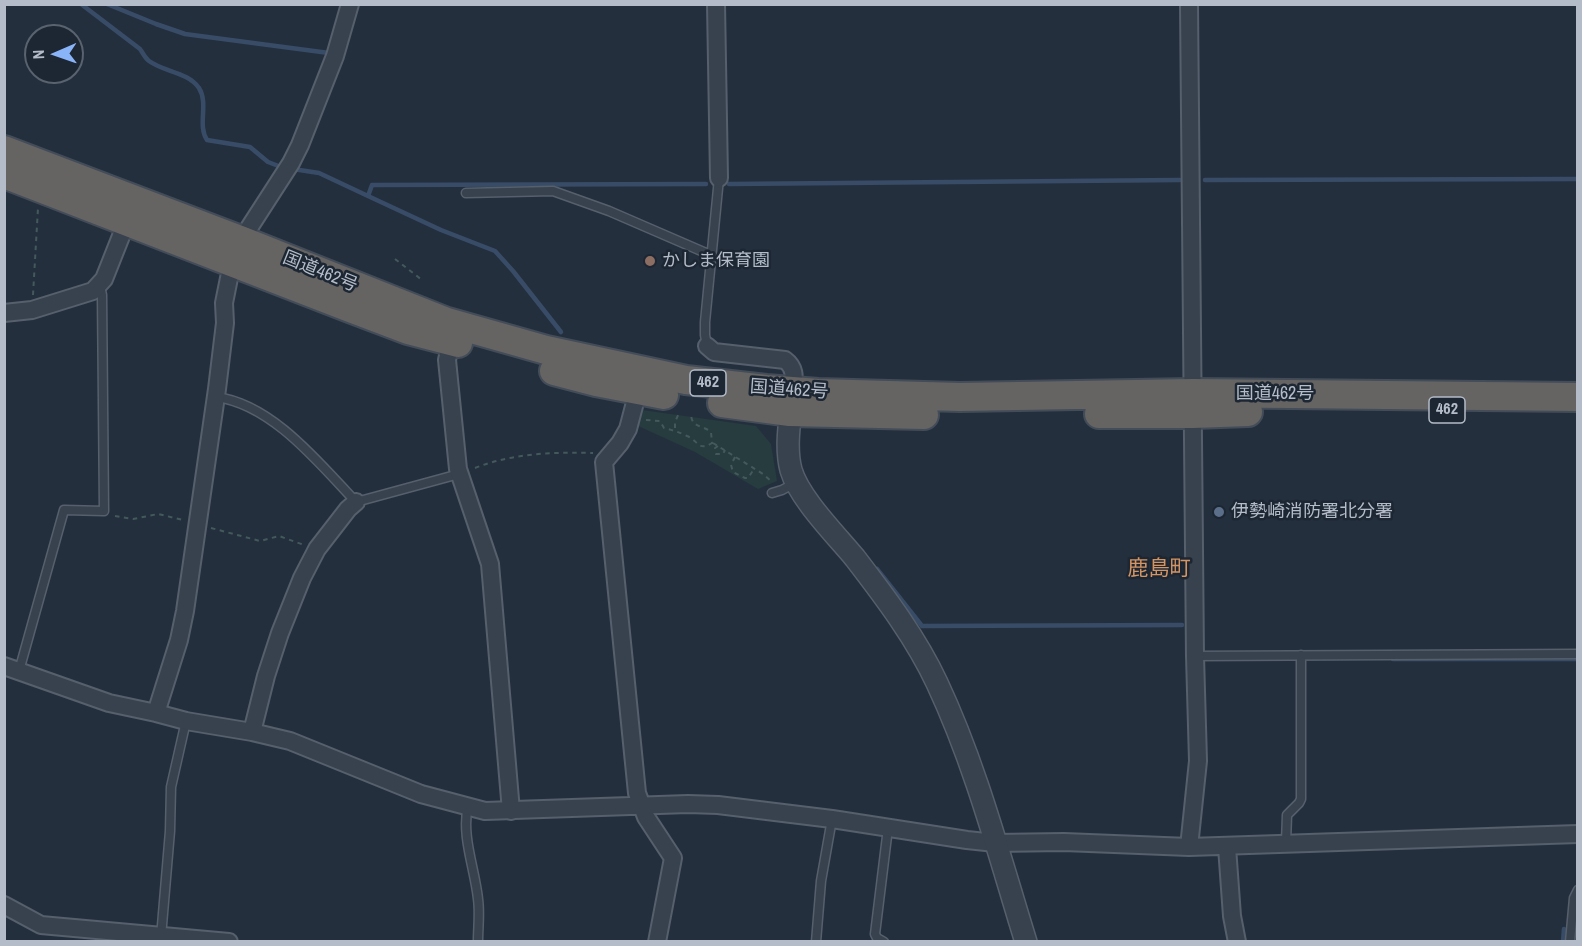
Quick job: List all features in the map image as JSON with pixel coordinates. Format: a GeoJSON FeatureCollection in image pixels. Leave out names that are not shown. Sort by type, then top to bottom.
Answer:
{"type":"FeatureCollection","features":[{"type":"Feature","properties":{"kind":"highway","name":"国道462号"},"geometry":{"type":"LineString","coordinates":[[4,150],[238,252],[408,330],[538,367],[642,402],[679,398],[792,402]]}},
{"type":"Feature","properties":{"kind":"highway","name":"国道462号"},"geometry":{"type":"LineString","coordinates":[[4,174],[127,221],[238,252],[447,322],[546,350],[792,402],[868,415],[1193,404],[1578,397]]}},
{"type":"Feature","properties":{"kind":"highway","name":"国道462号"},"geometry":{"type":"LineString","coordinates":[[1193,404],[1317,410],[1578,410]]}},
{"type":"Feature","properties":{"kind":"street"},"geometry":{"type":"LineString","coordinates":[[156,713],[179,640],[216,397],[225,323],[224,303],[238,252],[253,220],[291,163],[300,145],[335,56],[350,4]]}},
{"type":"Feature","properties":{"kind":"street"},"geometry":{"type":"LineString","coordinates":[[716,4],[719,178]]}},
{"type":"Feature","properties":{"kind":"street"},"geometry":{"type":"LineString","coordinates":[[1189,4],[1198,761],[1189,847]]}},
{"type":"Feature","properties":{"kind":"street"},"geometry":{"type":"LineString","coordinates":[[4,313],[32,310],[93,291],[100,286],[109,270],[127,221]]}},
{"type":"Feature","properties":{"kind":"street"},"geometry":{"type":"LineString","coordinates":[[451,342],[447,360],[458,469],[490,564],[511,811]]}},
{"type":"Feature","properties":{"kind":"street"},"geometry":{"type":"LineString","coordinates":[[707,345],[714,352],[785,360],[791,364],[794,372],[788,448],[795,482],[880,592],[922,655],[936,681],[977,784],[1026,942]]}},
{"type":"Feature","properties":{"kind":"street"},"geometry":{"type":"LineString","coordinates":[[642,402],[620,443],[604,462],[637,793],[646,817],[673,858],[657,942]]}},
{"type":"Feature","properties":{"kind":"street"},"geometry":{"type":"LineString","coordinates":[[252,732],[266,676],[302,578],[317,549],[356,502]]}},
{"type":"Feature","properties":{"kind":"street"},"geometry":{"type":"LineString","coordinates":[[12,669],[109,703],[290,741],[421,794],[485,811],[641,805],[718,805],[995,843],[1064,842],[1189,847],[1578,834]]}},
{"type":"Feature","properties":{"kind":"street"},"geometry":{"type":"LineString","coordinates":[[1227,846],[1230,899],[1237,942]]}},
{"type":"Feature","properties":{"kind":"street"},"geometry":{"type":"LineString","coordinates":[[4,905],[41,925],[161,939],[229,942]]}},
{"type":"Feature","properties":{"kind":"lane"},"geometry":{"type":"LineString","coordinates":[[707,345],[705,328],[719,178]]}},
{"type":"Feature","properties":{"kind":"lane"},"geometry":{"type":"LineString","coordinates":[[466,193],[553,190],[712,254]]}},
{"type":"Feature","properties":{"kind":"lane"},"geometry":{"type":"LineString","coordinates":[[12,669],[63,510],[104,511],[102,296],[100,286]]}},
{"type":"Feature","properties":{"kind":"lane"},"geometry":{"type":"LineString","coordinates":[[216,397],[229,399],[259,413],[284,429],[356,502],[459,474]]}},
{"type":"Feature","properties":{"kind":"lane"},"geometry":{"type":"LineString","coordinates":[[772,493],[795,482]]}},
{"type":"Feature","properties":{"kind":"lane"},"geometry":{"type":"LineString","coordinates":[[1195,656],[1578,654]]}},
{"type":"Feature","properties":{"kind":"lane"},"geometry":{"type":"LineString","coordinates":[[1286,843],[1287,815],[1301,799],[1301,655]]}},
{"type":"Feature","properties":{"kind":"lane"},"geometry":{"type":"LineString","coordinates":[[161,939],[172,775],[186,721]]}},
{"type":"Feature","properties":{"kind":"lane"},"geometry":{"type":"LineString","coordinates":[[468,806],[466,829],[479,901],[478,942]]}},
{"type":"Feature","properties":{"kind":"lane"},"geometry":{"type":"LineString","coordinates":[[816,942],[821,881],[832,819]]}},
{"type":"Feature","properties":{"kind":"lane"},"geometry":{"type":"LineString","coordinates":[[884,942],[875,934],[888,828]]}},
{"type":"Feature","properties":{"kind":"lane"},"geometry":{"type":"LineString","coordinates":[[1570,942],[1574,898],[1578,891]]}},
{"type":"Feature","properties":{"kind":"path"},"geometry":{"type":"LineString","coordinates":[[32,310],[38,209],[46,189]]}},
{"type":"Feature","properties":{"kind":"path"},"geometry":{"type":"LineString","coordinates":[[395,259],[422,280]]}},
{"type":"Feature","properties":{"kind":"path"},"geometry":{"type":"LineString","coordinates":[[642,402],[643,420],[660,421],[664,428],[673,429],[691,437],[700,446],[712,443],[763,474],[773,483]]}},
{"type":"Feature","properties":{"kind":"path"},"geometry":{"type":"LineString","coordinates":[[675,428],[679,413]]}},
{"type":"Feature","properties":{"kind":"path"},"geometry":{"type":"LineString","coordinates":[[691,415],[694,425],[711,432],[712,443]]}},
{"type":"Feature","properties":{"kind":"path"},"geometry":{"type":"LineString","coordinates":[[718,446],[715,448],[716,454],[723,454],[725,450]]}},
{"type":"Feature","properties":{"kind":"path"},"geometry":{"type":"LineString","coordinates":[[459,474],[481,465],[524,454],[556,452],[597,453],[608,456]]}},
{"type":"Feature","properties":{"kind":"path"},"geometry":{"type":"LineString","coordinates":[[735,457],[731,465],[733,472],[748,478],[754,469]]}},
{"type":"Feature","properties":{"kind":"green space"},"geometry":{"type":"Polygon","coordinates":[[[642,410],[756,426],[771,444],[777,481],[758,489],[695,452],[636,425],[642,410]]]}},
{"type":"Feature","properties":{"kind":"waterway"},"geometry":{"type":"LineString","coordinates":[[81,4],[140,49],[149,61],[182,75],[199,88],[203,101],[203,128],[207,140],[250,147],[268,162],[281,167]]}},
{"type":"Feature","properties":{"kind":"waterway"},"geometry":{"type":"LineString","coordinates":[[107,4],[185,34],[329,53],[330,51]]}},
{"type":"Feature","properties":{"kind":"waterway"},"geometry":{"type":"LineString","coordinates":[[293,169],[319,173],[368,196],[372,185],[706,184]]}},
{"type":"Feature","properties":{"kind":"waterway"},"geometry":{"type":"LineString","coordinates":[[1205,180],[1578,179]]}},
{"type":"Feature","properties":{"kind":"waterway"},"geometry":{"type":"LineString","coordinates":[[729,184],[1180,180]]}},
{"type":"Feature","properties":{"kind":"waterway"},"geometry":{"type":"LineString","coordinates":[[368,196],[441,230],[495,251],[561,332]]}},
{"type":"Feature","properties":{"kind":"waterway"},"geometry":{"type":"LineString","coordinates":[[877,569],[922,626],[1182,625]]}},
{"type":"Feature","properties":{"kind":"waterway"},"geometry":{"type":"LineString","coordinates":[[1393,659],[1578,659]]}},
{"type":"Feature","properties":{"kind":"waterway"},"geometry":{"type":"LineString","coordinates":[[1563,942],[1564,929]]}},
{"type":"Feature","properties":{"kind":"place","name":"かしま保育園"},"geometry":{"type":"Point","coordinates":[650,261]}},
{"type":"Feature","properties":{"kind":"place","name":"伊勢崎消防署北分署"},"geometry":{"type":"Point","coordinates":[1219,512]}},
{"type":"Feature","properties":{"kind":"district","name":"鹿島町"},"geometry":{"type":"Point","coordinates":[1159,569]}}]}
